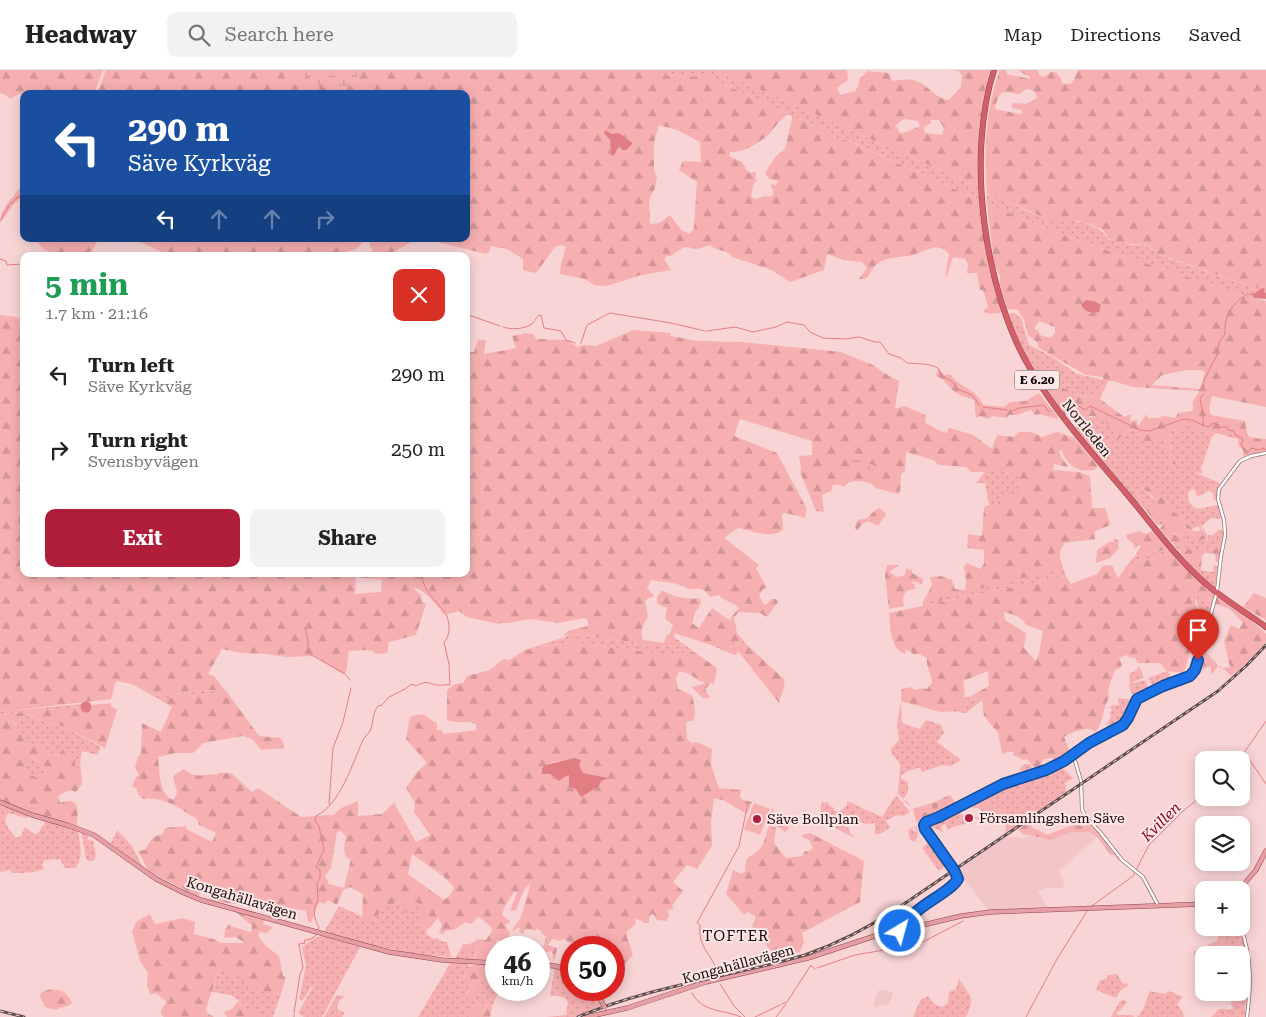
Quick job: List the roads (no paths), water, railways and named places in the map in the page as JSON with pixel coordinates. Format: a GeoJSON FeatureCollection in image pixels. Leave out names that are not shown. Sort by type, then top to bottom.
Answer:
{"type":"FeatureCollection","features":[{"type":"Feature","properties":{"kind":"highway","name":"Norrleden"},"geometry":{"type":"LineString","coordinates":[[994,70],[986,101],[982,131],[985,223],[996,286],[1020,350],[1058,411],[1188,567],[1217,594],[1266,627]]}},
{"type":"Feature","properties":{"kind":"main road","name":"Kongahällavägen"},"geometry":{"type":"LineString","coordinates":[[0,802],[32,815],[94,835],[156,879],[201,900],[389,952],[442,960],[485,962]]}},
{"type":"Feature","properties":{"kind":"main road"},"geometry":{"type":"LineString","coordinates":[[1247,881],[1256,870],[1266,851]]}},
{"type":"Feature","properties":{"kind":"main road","name":"Kongahällavägen"},"geometry":{"type":"LineString","coordinates":[[587,1017],[605,1008],[637,1006],[706,982],[808,958],[903,928],[952,918],[990,912],[1195,904]]}},
{"type":"Feature","properties":{"kind":"main road"},"geometry":{"type":"LineString","coordinates":[[602,1001],[605,1008]]}},
{"type":"Feature","properties":{"kind":"street"},"geometry":{"type":"LineString","coordinates":[[1217,590],[1225,535],[1224,520],[1218,499],[1219,489],[1240,461],[1251,456],[1266,453]]}},
{"type":"Feature","properties":{"kind":"street"},"geometry":{"type":"LineString","coordinates":[[903,928],[902,924],[916,910],[957,881],[957,874],[925,830],[924,825],[926,822],[1000,786],[1056,766],[1096,739],[1123,725],[1137,699],[1163,686],[1192,675],[1197,664],[1216,595]]}},
{"type":"Feature","properties":{"kind":"street"},"geometry":{"type":"LineString","coordinates":[[1074,754],[1082,787],[1084,816],[1099,831],[1122,860],[1140,874],[1147,883],[1158,906]]}},
{"type":"Feature","properties":{"kind":"street"},"geometry":{"type":"LineString","coordinates":[[1243,936],[1250,968],[1247,1017]]}},
{"type":"Feature","properties":{"kind":"waterway"},"geometry":{"type":"LineString","coordinates":[[320,85],[321,90]]}},
{"type":"Feature","properties":{"kind":"waterway"},"geometry":{"type":"LineString","coordinates":[[1,220],[10,204],[20,195]]}},
{"type":"Feature","properties":{"kind":"waterway"},"geometry":{"type":"LineString","coordinates":[[0,259],[6,261],[7,265],[20,264]]}},
{"type":"Feature","properties":{"kind":"waterway"},"geometry":{"type":"LineString","coordinates":[[1204,388],[1205,378],[1217,355],[1219,342],[1225,334],[1226,321],[1230,311],[1247,294],[1252,295]]}},
{"type":"Feature","properties":{"kind":"waterway"},"geometry":{"type":"LineString","coordinates":[[581,343],[587,325],[610,313],[671,323],[705,331]]}},
{"type":"Feature","properties":{"kind":"waterway"},"geometry":{"type":"LineString","coordinates":[[470,315],[500,326]]}},
{"type":"Feature","properties":{"kind":"waterway"},"geometry":{"type":"LineString","coordinates":[[503,327],[513,329],[524,327],[532,324],[541,315],[544,328],[561,331],[566,340],[575,343]]}},
{"type":"Feature","properties":{"kind":"waterway"},"geometry":{"type":"LineString","coordinates":[[707,331],[735,327],[753,332],[776,327],[787,322],[804,325],[810,332],[823,338],[845,339],[859,337],[880,342],[889,354],[901,358],[907,363],[936,367],[939,369],[940,374],[954,383],[957,389],[972,395],[980,406]]}},
{"type":"Feature","properties":{"kind":"waterway"},"geometry":{"type":"LineString","coordinates":[[1203,426],[1200,398],[1204,394]]}},
{"type":"Feature","properties":{"kind":"waterway"},"geometry":{"type":"LineString","coordinates":[[1059,405],[1069,400],[1085,410],[1090,406],[1140,430],[1149,431],[1184,419],[1208,427],[1212,423],[1219,425],[1218,427],[1227,427],[1228,430],[1234,431],[1235,435],[1242,438],[1242,447],[1248,452],[1252,448],[1258,450],[1266,449]]}},
{"type":"Feature","properties":{"kind":"waterway"},"geometry":{"type":"LineString","coordinates":[[1010,412],[1019,408],[1044,405],[1048,411],[1051,411]]}},
{"type":"Feature","properties":{"kind":"waterway"},"geometry":{"type":"LineString","coordinates":[[983,407],[1007,410]]}},
{"type":"Feature","properties":{"kind":"waterway"},"geometry":{"type":"LineString","coordinates":[[421,577],[426,590],[445,612]]}},
{"type":"Feature","properties":{"kind":"waterway"},"geometry":{"type":"LineString","coordinates":[[318,930],[319,927],[314,911],[318,901],[317,883],[320,879],[320,870],[316,867],[324,850],[319,826],[315,821],[316,816],[332,803],[339,793],[364,739],[370,731],[378,706],[382,705],[389,697],[412,684],[416,686],[425,683],[450,685],[449,664],[444,642],[448,636],[449,629],[446,614]]}},
{"type":"Feature","properties":{"kind":"waterway"},"geometry":{"type":"LineString","coordinates":[[305,628],[308,653],[345,674],[350,680]]}},
{"type":"Feature","properties":{"kind":"waterway"},"geometry":{"type":"LineString","coordinates":[[329,804],[333,748],[343,722],[351,688]]}},
{"type":"Feature","properties":{"kind":"waterway","name":"Kvillen"},"geometry":{"type":"LineString","coordinates":[[1245,751],[1266,721]]}},
{"type":"Feature","properties":{"kind":"waterway"},"geometry":{"type":"LineString","coordinates":[[1250,760],[1266,784]]}},
{"type":"Feature","properties":{"kind":"waterway","name":"Kvillen"},"geometry":{"type":"LineString","coordinates":[[1092,906],[1133,876],[1149,845],[1195,801]]}},
{"type":"Feature","properties":{"kind":"waterway"},"geometry":{"type":"LineString","coordinates":[[718,974],[703,946],[700,925],[697,923],[739,846],[748,803]]}},
{"type":"Feature","properties":{"kind":"waterway","name":"Kvillen"},"geometry":{"type":"LineString","coordinates":[[1026,1017],[1057,959],[1087,911]]}},
{"type":"Feature","properties":{"kind":"waterway"},"geometry":{"type":"LineString","coordinates":[[909,946],[923,942],[963,921]]}},
{"type":"Feature","properties":{"kind":"waterway"},"geometry":{"type":"LineString","coordinates":[[294,1013],[300,974],[303,968],[299,944],[305,943],[304,941],[310,940],[316,935]]}},
{"type":"Feature","properties":{"kind":"waterway"},"geometry":{"type":"LineString","coordinates":[[817,968],[855,955],[902,947]]}},
{"type":"Feature","properties":{"kind":"waterway"},"geometry":{"type":"LineString","coordinates":[[782,1004],[787,1002],[811,965],[815,969]]}},
{"type":"Feature","properties":{"kind":"waterway"},"geometry":{"type":"LineString","coordinates":[[720,984],[734,1006],[745,1017]]}},
{"type":"Feature","properties":{"kind":"waterway"},"geometry":{"type":"LineString","coordinates":[[692,993],[696,999],[707,1007],[741,1017]]}},
{"type":"Feature","properties":{"kind":"waterway"},"geometry":{"type":"LineString","coordinates":[[776,1017],[786,1004]]}},
{"type":"Feature","properties":{"kind":"waterway"},"geometry":{"type":"LineString","coordinates":[[755,1017],[780,1005]]}},
{"type":"Feature","properties":{"kind":"railway"},"geometry":{"type":"LineString","coordinates":[[578,1017],[633,997],[805,955],[841,940],[876,922],[1218,691],[1266,645]]}},
{"type":"Feature","properties":{"kind":"railway"},"geometry":{"type":"LineString","coordinates":[[0,1011],[24,1017]]}},
{"type":"Feature","properties":{"kind":"place","name":"Församlingshem Säve"},"geometry":{"type":"Point","coordinates":[969,818]}},
{"type":"Feature","properties":{"kind":"place","name":"Säve Bollplan"},"geometry":{"type":"Point","coordinates":[757,819]}},
{"type":"Feature","properties":{"kind":"district","name":"TOFTER"},"geometry":{"type":"Point","coordinates":[736,936]}}]}
